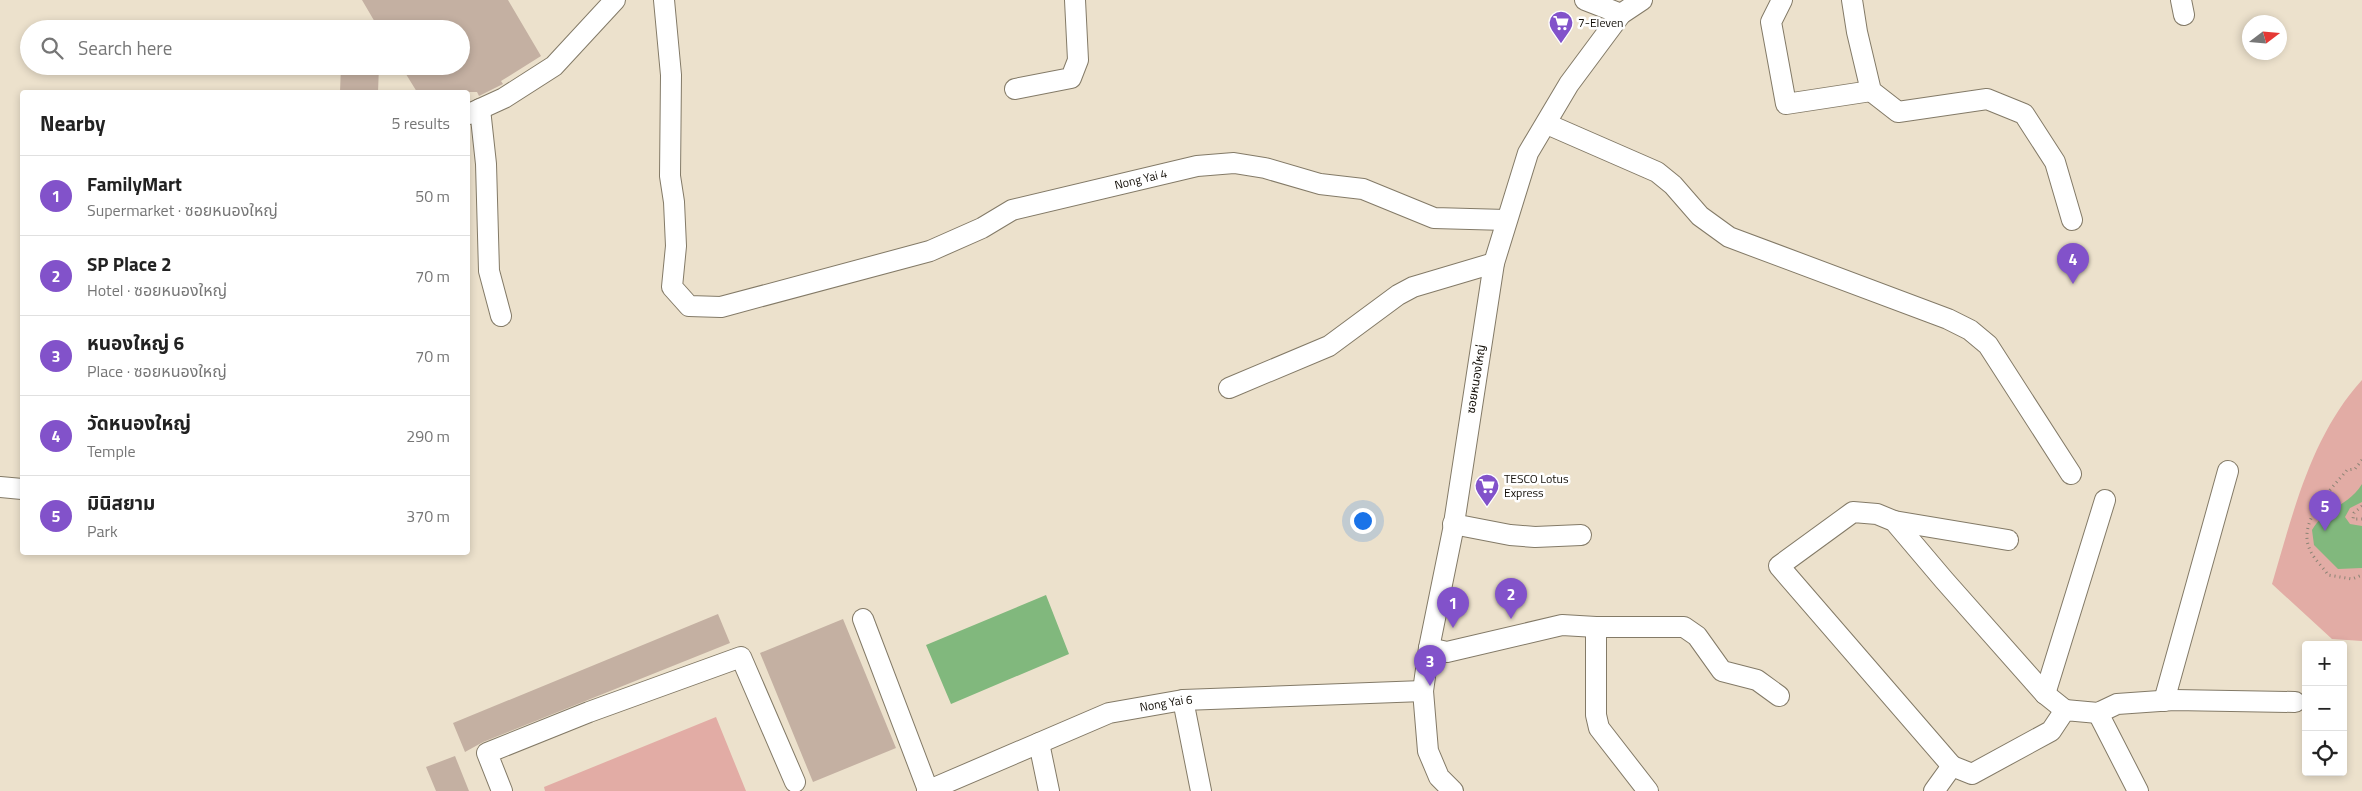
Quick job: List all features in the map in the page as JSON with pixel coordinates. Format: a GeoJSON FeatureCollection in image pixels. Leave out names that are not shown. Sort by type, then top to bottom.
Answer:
{"type":"FeatureCollection","features":[{"type":"Feature","properties":{"kind":"street"},"geometry":{"type":"LineString","coordinates":[[500,316],[489,271],[486,164],[474,112],[504,98],[554,66],[615,0]]}},
{"type":"Feature","properties":{"kind":"street","name":"Nong Yai 4"},"geometry":{"type":"LineString","coordinates":[[664,0],[671,75],[670,176],[674,202],[676,246],[672,286],[689,306],[720,307],[930,252],[982,228],[1012,210],[1197,166],[1234,163],[1265,168],[1320,184],[1363,189],[1434,218],[1506,220]]}},
{"type":"Feature","properties":{"kind":"street"},"geometry":{"type":"LineString","coordinates":[[1015,89],[1071,78],[1078,60],[1075,0]]}},
{"type":"Feature","properties":{"kind":"street"},"geometry":{"type":"LineString","coordinates":[[1585,0],[1621,14]]}},
{"type":"Feature","properties":{"kind":"street","name":"ซอยหนองใหญ่"},"geometry":{"type":"LineString","coordinates":[[1453,791],[1439,777],[1428,751],[1424,691],[1429,648],[1453,524],[1494,263],[1528,154],[1569,84],[1621,14],[1642,0]]}},
{"type":"Feature","properties":{"kind":"street"},"geometry":{"type":"LineString","coordinates":[[1782,0],[1771,22],[1786,104],[1871,91]]}},
{"type":"Feature","properties":{"kind":"street"},"geometry":{"type":"LineString","coordinates":[[1852,0],[1857,32],[1871,91],[1898,112],[1987,99],[2024,114],[2055,162],[2072,220]]}},
{"type":"Feature","properties":{"kind":"street"},"geometry":{"type":"LineString","coordinates":[[1547,124],[1657,172],[1672,185],[1700,216],[1729,236],[1970,330],[1988,345],[2071,474]]}},
{"type":"Feature","properties":{"kind":"street"},"geometry":{"type":"LineString","coordinates":[[1229,388],[1330,346],[1398,295],[1413,287],[1494,263]]}},
{"type":"Feature","properties":{"kind":"street"},"geometry":{"type":"LineString","coordinates":[[2164,701],[2228,471]]}},
{"type":"Feature","properties":{"kind":"street"},"geometry":{"type":"LineString","coordinates":[[0,486],[20,488]]}},
{"type":"Feature","properties":{"kind":"street"},"geometry":{"type":"LineString","coordinates":[[2045,694],[2105,500]]}},
{"type":"Feature","properties":{"kind":"street"},"geometry":{"type":"LineString","coordinates":[[2008,540],[1894,521],[1876,514],[1853,512],[1779,566],[1952,766],[1972,774],[2051,731],[2065,710]]}},
{"type":"Feature","properties":{"kind":"street"},"geometry":{"type":"LineString","coordinates":[[1894,521],[2045,694],[2065,710],[2098,713],[2117,704],[2164,701],[2295,702]]}},
{"type":"Feature","properties":{"kind":"street"},"geometry":{"type":"LineString","coordinates":[[1453,524],[1510,535],[1535,537],[1581,534]]}},
{"type":"Feature","properties":{"kind":"street"},"geometry":{"type":"LineString","coordinates":[[863,619],[933,790]]}},
{"type":"Feature","properties":{"kind":"street"},"geometry":{"type":"LineString","coordinates":[[1429,648],[1447,652],[1562,625],[1684,627],[1698,636],[1722,670],[1757,680],[1779,696]]}},
{"type":"Feature","properties":{"kind":"street"},"geometry":{"type":"LineString","coordinates":[[1596,627],[1596,715],[1600,728],[1648,791]]}},
{"type":"Feature","properties":{"kind":"street"},"geometry":{"type":"LineString","coordinates":[[502,791],[487,753],[589,712],[741,657],[795,782]]}},
{"type":"Feature","properties":{"kind":"street","name":"Nong Yai 6"},"geometry":{"type":"LineString","coordinates":[[933,790],[1109,714],[1183,700],[1424,691]]}},
{"type":"Feature","properties":{"kind":"street"},"geometry":{"type":"LineString","coordinates":[[1183,700],[1201,791]]}},
{"type":"Feature","properties":{"kind":"street"},"geometry":{"type":"LineString","coordinates":[[2098,713],[2138,791]]}},
{"type":"Feature","properties":{"kind":"street"},"geometry":{"type":"LineString","coordinates":[[1039,743],[1049,791]]}},
{"type":"Feature","properties":{"kind":"street"},"geometry":{"type":"LineString","coordinates":[[1934,791],[1952,766]]}},
{"type":"Feature","properties":{"kind":"path"},"geometry":{"type":"LineString","coordinates":[[2362,460],[2356,469],[2346,470],[2312,516],[2306,532],[2310,551],[2328,574],[2352,579],[2362,575]]}},
{"type":"Feature","properties":{"kind":"path"},"geometry":{"type":"LineString","coordinates":[[2362,506],[2354,513],[2353,519],[2362,519]]}},
{"type":"Feature","properties":{"kind":"shaded area"},"geometry":{"type":"Polygon","coordinates":[[[2362,380],[2362,641],[2332,639],[2272,584],[2296,503],[2317,450],[2344,402],[2362,380]]]}},
{"type":"Feature","properties":{"kind":"shaded area"},"geometry":{"type":"Polygon","coordinates":[[[2362,484],[2362,502],[2350,508],[2345,517],[2350,524],[2362,526],[2362,568],[2338,569],[2314,545],[2312,530],[2323,516],[2350,498],[2362,484]]]}},
{"type":"Feature","properties":{"kind":"shaded area"},"geometry":{"type":"Polygon","coordinates":[[[1046,595],[1069,654],[951,704],[926,645],[1046,595]]]}},
{"type":"Feature","properties":{"kind":"shaded area"},"geometry":{"type":"Polygon","coordinates":[[[716,717],[746,791],[545,791],[544,787],[716,717]]]}},
{"type":"Feature","properties":{"kind":"building"},"geometry":{"type":"Polygon","coordinates":[[[362,0],[508,0],[541,56],[501,81],[503,84],[479,96],[477,92],[470,92],[470,90],[416,90],[407,75],[470,75],[470,20],[374,20],[362,0]]]}},
{"type":"Feature","properties":{"kind":"building"},"geometry":{"type":"Polygon","coordinates":[[[341,75],[379,75],[378,90],[340,90],[341,75]]]}},
{"type":"Feature","properties":{"kind":"building"},"geometry":{"type":"Polygon","coordinates":[[[718,614],[730,643],[483,742],[465,752],[453,723],[718,614]]]}},
{"type":"Feature","properties":{"kind":"building"},"geometry":{"type":"Polygon","coordinates":[[[843,619],[896,748],[813,782],[760,653],[843,619]]]}},
{"type":"Feature","properties":{"kind":"building"},"geometry":{"type":"Polygon","coordinates":[[[455,756],[469,791],[436,791],[426,767],[455,756]]]}},
{"type":"Feature","properties":{"kind":"place","name":"7-Eleven"},"geometry":{"type":"Point","coordinates":[1561,44]}},
{"type":"Feature","properties":{"kind":"place","name":"วัดหนองใหญ่"},"geometry":{"type":"Point","coordinates":[2073,284]}},
{"type":"Feature","properties":{"kind":"place","name":"TESCO Lotus Express"},"geometry":{"type":"Point","coordinates":[1487,507]}},
{"type":"Feature","properties":{"kind":"place","name":"มินิสยาม"},"geometry":{"type":"Point","coordinates":[2325,531]}},
{"type":"Feature","properties":{"kind":"place","name":"SP Place 2"},"geometry":{"type":"Point","coordinates":[1511,619]}},
{"type":"Feature","properties":{"kind":"place","name":"FamilyMart"},"geometry":{"type":"Point","coordinates":[1453,628]}},
{"type":"Feature","properties":{"kind":"place","name":"หนองใหญ่ 6"},"geometry":{"type":"Point","coordinates":[1430,686]}}]}
